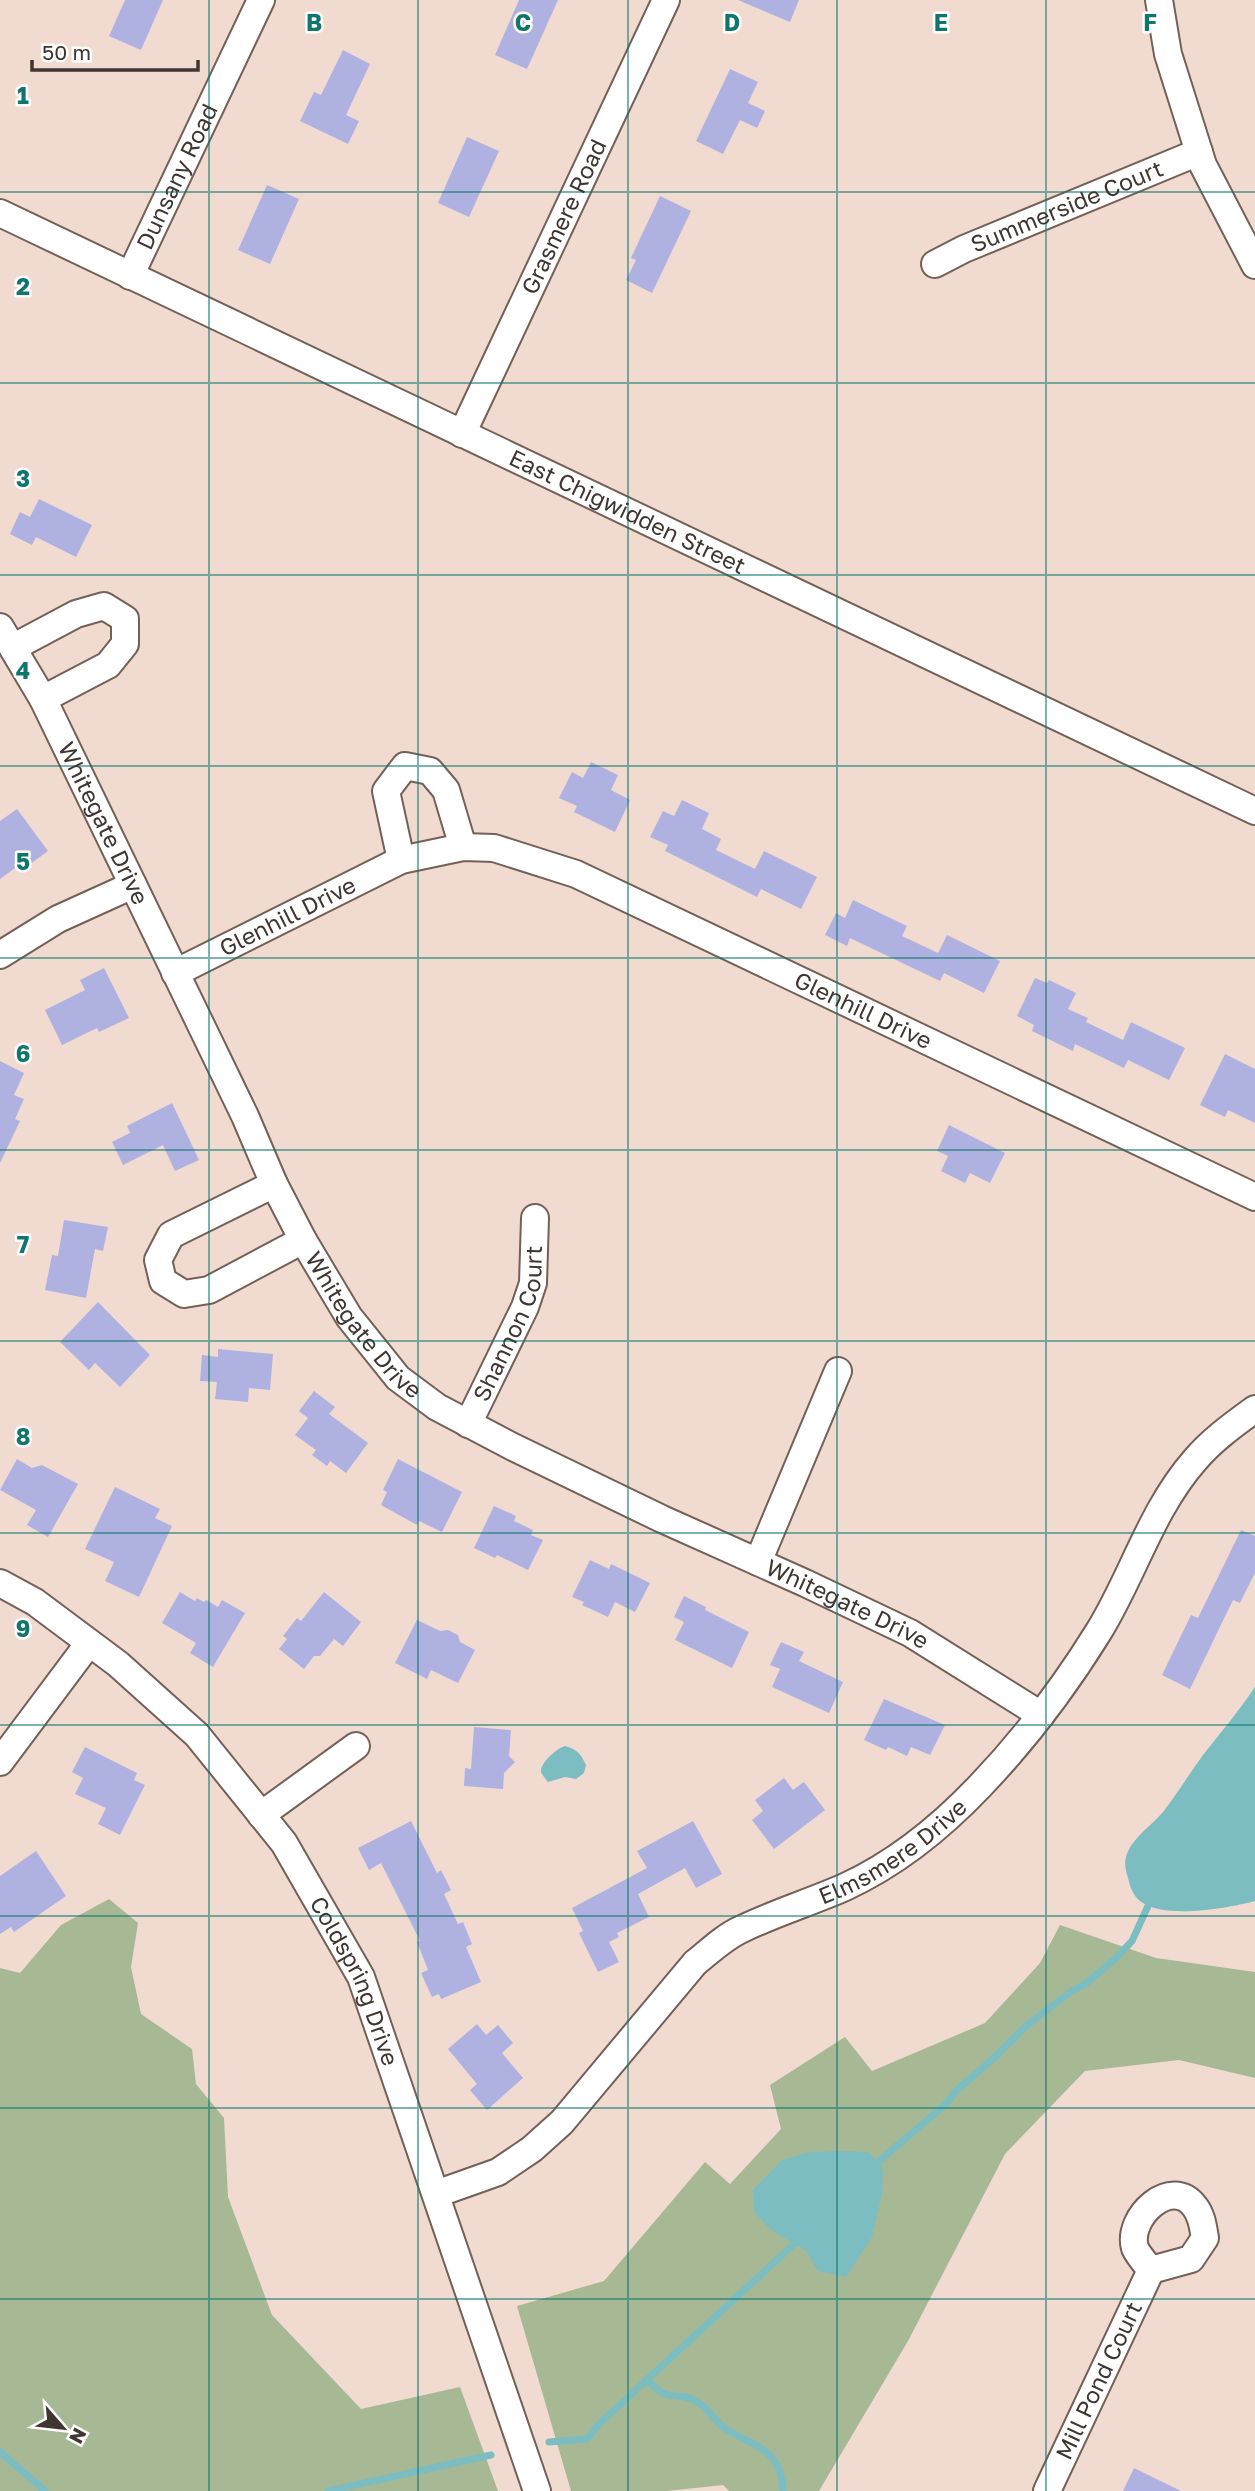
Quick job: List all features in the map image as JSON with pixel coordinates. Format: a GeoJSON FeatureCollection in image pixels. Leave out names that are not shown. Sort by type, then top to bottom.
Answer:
{"type":"FeatureCollection","features":[{"type":"Feature","properties":{"kind":"street","name":"Dunsany Road"},"geometry":{"type":"LineString","coordinates":[[130,276],[261,0]]}},
{"type":"Feature","properties":{"kind":"street","name":"Grasmere Road"},"geometry":{"type":"LineString","coordinates":[[462,434],[666,0]]}},
{"type":"Feature","properties":{"kind":"street"},"geometry":{"type":"LineString","coordinates":[[1158,0],[1168,54],[1203,165],[1255,265]]}},
{"type":"Feature","properties":{"kind":"street","name":"Summerside Court"},"geometry":{"type":"LineString","coordinates":[[934,264],[964,249],[1199,152]]}},
{"type":"Feature","properties":{"kind":"street","name":"East Chigwidden Street"},"geometry":{"type":"LineString","coordinates":[[0,213],[1255,811]]}},
{"type":"Feature","properties":{"kind":"street"},"geometry":{"type":"LineString","coordinates":[[7,637],[104,606],[125,619],[125,644],[108,665],[43,698]]}},
{"type":"Feature","properties":{"kind":"street","name":"Whitegate Drive"},"geometry":{"type":"LineString","coordinates":[[7,637],[43,698],[303,1240],[349,1317],[398,1378],[437,1408],[468,1424],[662,1519],[910,1633],[1041,1714]]}},
{"type":"Feature","properties":{"kind":"street"},"geometry":{"type":"LineString","coordinates":[[401,860],[386,791],[405,766],[430,771],[446,790],[463,847]]}},
{"type":"Feature","properties":{"kind":"street","name":"Glenhill Drive"},"geometry":{"type":"LineString","coordinates":[[175,972],[401,860],[463,847],[494,848],[576,874],[1255,1197]]}},
{"type":"Feature","properties":{"kind":"street"},"geometry":{"type":"LineString","coordinates":[[0,955],[58,919],[134,885]]}},
{"type":"Feature","properties":{"kind":"street"},"geometry":{"type":"LineString","coordinates":[[274,1184],[171,1236],[158,1260],[163,1282],[184,1294],[209,1290],[303,1240]]}},
{"type":"Feature","properties":{"kind":"street","name":"Shannon Court"},"geometry":{"type":"LineString","coordinates":[[468,1424],[513,1334],[533,1283],[535,1218]]}},
{"type":"Feature","properties":{"kind":"street"},"geometry":{"type":"LineString","coordinates":[[758,1562],[838,1371]]}},
{"type":"Feature","properties":{"kind":"street","name":"Elmsmere Drive"},"geometry":{"type":"LineString","coordinates":[[436,2194],[498,2172],[532,2149],[562,2122],[695,1963],[740,1929],[845,1887],[869,1874],[920,1840],[978,1788],[1041,1714],[1100,1629],[1176,1485],[1194,1461],[1224,1431],[1255,1409]]}},
{"type":"Feature","properties":{"kind":"street","name":"Coldspring Drive"},"geometry":{"type":"LineString","coordinates":[[0,1583],[35,1602],[118,1664],[197,1735],[284,1843],[361,1977],[537,2491]]}},
{"type":"Feature","properties":{"kind":"street"},"geometry":{"type":"LineString","coordinates":[[0,1762],[89,1643]]}},
{"type":"Feature","properties":{"kind":"street"},"geometry":{"type":"LineString","coordinates":[[261,1815],[356,1746]]}},
{"type":"Feature","properties":{"kind":"street","name":"Mill Pond Court"},"geometry":{"type":"LineString","coordinates":[[1047,2491],[1151,2270]]}},
{"type":"Feature","properties":{"kind":"green space"},"geometry":{"type":"Polygon","coordinates":[[[109,1899],[138,1923],[131,1967],[141,2014],[192,2049],[196,2084],[224,2118],[228,2197],[272,2315],[361,2409],[460,2387],[498,2491],[0,2491],[0,1968],[20,1973],[61,1925],[109,1899]]]}},
{"type":"Feature","properties":{"kind":"green space"},"geometry":{"type":"Polygon","coordinates":[[[1060,1925],[1156,1958],[1255,1972],[1255,2078],[1179,2060],[1085,2071],[1005,2154],[908,2341],[819,2491],[729,2491],[723,2485],[667,2491],[571,2491],[517,2306],[604,2281],[705,2162],[730,2184],[781,2129],[770,2085],[845,2037],[872,2071],[985,2023],[1040,1963],[1060,1925]]]}},
{"type":"Feature","properties":{"kind":"water"},"geometry":{"type":"Polygon","coordinates":[[[1255,1687],[1255,1901],[1196,1911],[1150,1907],[1138,1899],[1131,1888],[1125,1865],[1129,1850],[1163,1812],[1255,1687]]]}},
{"type":"Feature","properties":{"kind":"water"},"geometry":{"type":"Polygon","coordinates":[[[565,1746],[580,1755],[586,1765],[584,1773],[576,1779],[565,1777],[548,1782],[541,1768],[546,1760],[565,1746]]]}},
{"type":"Feature","properties":{"kind":"water"},"geometry":{"type":"Polygon","coordinates":[[[809,2152],[868,2152],[883,2167],[882,2194],[872,2237],[846,2277],[818,2271],[806,2251],[771,2230],[754,2212],[753,2190],[782,2160],[809,2152]]]}},
{"type":"Feature","properties":{"kind":"building"},"geometry":{"type":"Polygon","coordinates":[[[125,0],[163,0],[141,50],[109,36],[125,0]]]}},
{"type":"Feature","properties":{"kind":"building"},"geometry":{"type":"Polygon","coordinates":[[[519,0],[558,0],[527,69],[495,55],[519,0]]]}},
{"type":"Feature","properties":{"kind":"building"},"geometry":{"type":"Polygon","coordinates":[[[738,0],[799,0],[790,22],[738,0]]]}},
{"type":"Feature","properties":{"kind":"building"},"geometry":{"type":"Polygon","coordinates":[[[343,50],[370,64],[346,115],[359,121],[348,144],[300,121],[314,92],[321,95],[343,50]]]}},
{"type":"Feature","properties":{"kind":"building"},"geometry":{"type":"Polygon","coordinates":[[[730,69],[758,82],[748,103],[765,111],[757,128],[740,120],[723,154],[696,141],[730,69]]]}},
{"type":"Feature","properties":{"kind":"building"},"geometry":{"type":"Polygon","coordinates":[[[467,137],[499,151],[469,217],[438,203],[467,137]]]}},
{"type":"Feature","properties":{"kind":"building"},"geometry":{"type":"Polygon","coordinates":[[[267,185],[299,199],[270,264],[238,250],[267,185]]]}},
{"type":"Feature","properties":{"kind":"building"},"geometry":{"type":"Polygon","coordinates":[[[660,196],[691,211],[652,293],[626,280],[636,260],[631,258],[660,196]]]}},
{"type":"Feature","properties":{"kind":"building"},"geometry":{"type":"Polygon","coordinates":[[[39,499],[92,525],[76,557],[36,537],[32,545],[10,534],[20,512],[30,517],[39,499]]]}},
{"type":"Feature","properties":{"kind":"building"},"geometry":{"type":"Polygon","coordinates":[[[591,762],[618,775],[611,790],[630,800],[615,832],[574,812],[577,806],[559,798],[572,772],[583,778],[591,762]]]}},
{"type":"Feature","properties":{"kind":"building"},"geometry":{"type":"Polygon","coordinates":[[[682,800],[709,813],[702,829],[721,839],[716,850],[755,869],[764,851],[817,877],[801,909],[761,889],[757,897],[665,851],[668,845],[650,837],[663,811],[674,816],[682,800]]]}},
{"type":"Feature","properties":{"kind":"building"},"geometry":{"type":"Polygon","coordinates":[[[17,809],[48,851],[29,865],[26,860],[0,879],[0,821],[17,809]]]}},
{"type":"Feature","properties":{"kind":"building"},"geometry":{"type":"Polygon","coordinates":[[[853,900],[907,926],[902,936],[938,953],[947,935],[1000,961],[984,993],[944,973],[940,981],[850,938],[847,946],[825,935],[836,913],[845,918],[853,900]]]}},
{"type":"Feature","properties":{"kind":"building"},"geometry":{"type":"Polygon","coordinates":[[[104,968],[129,1018],[99,1032],[97,1028],[62,1045],[45,1010],[85,990],[80,980],[104,968]]]}},
{"type":"Feature","properties":{"kind":"building"},"geometry":{"type":"Polygon","coordinates":[[[1035,978],[1047,983],[1049,980],[1076,993],[1068,1009],[1088,1018],[1086,1022],[1123,1040],[1131,1022],[1185,1048],[1169,1080],[1128,1060],[1124,1068],[1075,1044],[1073,1051],[1032,1031],[1034,1025],[1017,1016],[1035,978]]]}},
{"type":"Feature","properties":{"kind":"building"},"geometry":{"type":"Polygon","coordinates":[[[1225,1054],[1255,1069],[1255,1123],[1228,1110],[1225,1117],[1200,1105],[1225,1054]]]}},
{"type":"Feature","properties":{"kind":"building"},"geometry":{"type":"Polygon","coordinates":[[[0,1061],[24,1073],[14,1095],[24,1099],[15,1119],[20,1121],[0,1163],[0,1061]]]}},
{"type":"Feature","properties":{"kind":"building"},"geometry":{"type":"Polygon","coordinates":[[[172,1103],[199,1160],[175,1171],[163,1145],[123,1165],[112,1142],[130,1133],[127,1126],[172,1103]]]}},
{"type":"Feature","properties":{"kind":"building"},"geometry":{"type":"Polygon","coordinates":[[[949,1125],[1005,1153],[990,1183],[970,1173],[965,1183],[941,1171],[948,1156],[937,1151],[949,1125]]]}},
{"type":"Feature","properties":{"kind":"building"},"geometry":{"type":"Polygon","coordinates":[[[64,1220],[108,1227],[103,1251],[95,1249],[86,1298],[45,1290],[52,1255],[58,1256],[64,1220]]]}},
{"type":"Feature","properties":{"kind":"building"},"geometry":{"type":"Polygon","coordinates":[[[98,1302],[150,1355],[120,1387],[95,1363],[89,1370],[60,1342],[98,1302]]]}},
{"type":"Feature","properties":{"kind":"building"},"geometry":{"type":"Polygon","coordinates":[[[218,1349],[273,1354],[270,1390],[249,1388],[248,1402],[215,1399],[217,1382],[200,1381],[202,1355],[218,1357],[218,1349]]]}},
{"type":"Feature","properties":{"kind":"building"},"geometry":{"type":"Polygon","coordinates":[[[314,1391],[335,1407],[329,1414],[368,1443],[346,1473],[330,1461],[327,1466],[312,1455],[316,1450],[295,1435],[308,1418],[299,1411],[314,1391]]]}},
{"type":"Feature","properties":{"kind":"building"},"geometry":{"type":"Polygon","coordinates":[[[17,1459],[32,1468],[42,1465],[78,1484],[48,1537],[27,1525],[36,1510],[0,1490],[17,1459]]]}},
{"type":"Feature","properties":{"kind":"building"},"geometry":{"type":"Polygon","coordinates":[[[398,1459],[462,1492],[442,1532],[419,1521],[417,1525],[381,1505],[387,1492],[383,1490],[398,1459]]]}},
{"type":"Feature","properties":{"kind":"building"},"geometry":{"type":"Polygon","coordinates":[[[115,1487],[160,1509],[155,1518],[172,1526],[139,1597],[105,1581],[114,1562],[85,1549],[115,1487]]]}},
{"type":"Feature","properties":{"kind":"building"},"geometry":{"type":"Polygon","coordinates":[[[494,1506],[516,1516],[514,1521],[533,1530],[531,1535],[543,1540],[528,1570],[497,1555],[495,1558],[474,1548],[494,1506]]]}},
{"type":"Feature","properties":{"kind":"building"},"geometry":{"type":"Polygon","coordinates":[[[1241,1530],[1255,1536],[1255,1573],[1240,1603],[1233,1600],[1190,1689],[1162,1675],[1191,1615],[1198,1618],[1241,1530]]]}},
{"type":"Feature","properties":{"kind":"building"},"geometry":{"type":"Polygon","coordinates":[[[590,1560],[609,1569],[611,1564],[650,1583],[635,1612],[615,1602],[608,1617],[582,1605],[584,1602],[572,1597],[590,1560]]]}},
{"type":"Feature","properties":{"kind":"building"},"geometry":{"type":"Polygon","coordinates":[[[180,1592],[195,1601],[197,1598],[204,1602],[206,1600],[218,1607],[222,1600],[245,1613],[213,1667],[190,1653],[196,1643],[162,1623],[180,1592]]]}},
{"type":"Feature","properties":{"kind":"building"},"geometry":{"type":"Polygon","coordinates":[[[324,1592],[361,1622],[343,1646],[334,1639],[320,1656],[314,1656],[304,1669],[279,1649],[287,1639],[283,1636],[297,1618],[301,1621],[324,1592]]]}},
{"type":"Feature","properties":{"kind":"building"},"geometry":{"type":"Polygon","coordinates":[[[684,1596],[749,1632],[732,1668],[675,1640],[684,1622],[674,1617],[684,1596]]]}},
{"type":"Feature","properties":{"kind":"building"},"geometry":{"type":"Polygon","coordinates":[[[417,1620],[440,1631],[448,1630],[458,1635],[460,1642],[475,1650],[458,1683],[431,1670],[427,1679],[395,1663],[417,1620]]]}},
{"type":"Feature","properties":{"kind":"building"},"geometry":{"type":"Polygon","coordinates":[[[781,1642],[804,1652],[799,1661],[843,1682],[829,1713],[772,1687],[780,1669],[770,1665],[781,1642]]]}},
{"type":"Feature","properties":{"kind":"building"},"geometry":{"type":"Polygon","coordinates":[[[884,1699],[945,1725],[930,1755],[911,1747],[907,1756],[864,1740],[884,1699]]]}},
{"type":"Feature","properties":{"kind":"building"},"geometry":{"type":"Polygon","coordinates":[[[474,1727],[511,1730],[509,1756],[515,1762],[504,1773],[503,1789],[464,1786],[465,1768],[471,1769],[474,1727]]]}},
{"type":"Feature","properties":{"kind":"building"},"geometry":{"type":"Polygon","coordinates":[[[85,1747],[137,1773],[134,1780],[145,1785],[120,1835],[98,1824],[106,1808],[75,1794],[83,1778],[72,1772],[85,1747]]]}},
{"type":"Feature","properties":{"kind":"building"},"geometry":{"type":"Polygon","coordinates":[[[784,1778],[793,1790],[804,1782],[825,1810],[774,1849],[752,1820],[763,1811],[755,1800],[784,1778]]]}},
{"type":"Feature","properties":{"kind":"building"},"geometry":{"type":"Polygon","coordinates":[[[411,1821],[437,1873],[441,1870],[451,1890],[444,1894],[458,1924],[463,1922],[472,1944],[466,1947],[481,1982],[441,1999],[439,1994],[432,1997],[421,1973],[428,1970],[417,1942],[420,1941],[381,1863],[369,1870],[358,1848],[411,1821]]]}},
{"type":"Feature","properties":{"kind":"building"},"geometry":{"type":"Polygon","coordinates":[[[693,1821],[722,1874],[696,1888],[685,1868],[638,1894],[649,1917],[617,1933],[619,1937],[609,1942],[619,1962],[598,1972],[579,1933],[583,1931],[572,1908],[647,1868],[637,1851],[693,1821]]]}},
{"type":"Feature","properties":{"kind":"building"},"geometry":{"type":"Polygon","coordinates":[[[36,1851],[66,1896],[14,1932],[11,1927],[0,1934],[0,1876],[36,1851]]]}},
{"type":"Feature","properties":{"kind":"building"},"geometry":{"type":"Polygon","coordinates":[[[477,2024],[486,2035],[498,2025],[513,2043],[502,2053],[523,2078],[487,2110],[470,2090],[477,2084],[448,2049],[477,2024]]]}},
{"type":"Feature","properties":{"kind":"building"},"geometry":{"type":"Polygon","coordinates":[[[1134,2468],[1181,2491],[1123,2491],[1134,2468]]]}},
{"type":"Feature","properties":{"kind":"waterway"},"geometry":{"type":"LineString","coordinates":[[878,2162],[946,2104],[957,2090],[1026,2026],[1073,1990],[1084,1985],[1115,1959],[1132,1941],[1148,1906]]}},
{"type":"Feature","properties":{"kind":"waterway"},"geometry":{"type":"LineString","coordinates":[[549,2442],[587,2439],[599,2424],[794,2244]]}},
{"type":"Feature","properties":{"kind":"waterway"},"geometry":{"type":"LineString","coordinates":[[647,2379],[661,2392],[687,2397],[699,2403],[726,2429],[765,2451],[777,2466],[783,2491]]}},
{"type":"Feature","properties":{"kind":"waterway"},"geometry":{"type":"LineString","coordinates":[[0,2452],[45,2491]]}},
{"type":"Feature","properties":{"kind":"waterway"},"geometry":{"type":"LineString","coordinates":[[328,2491],[491,2455]]}}]}
